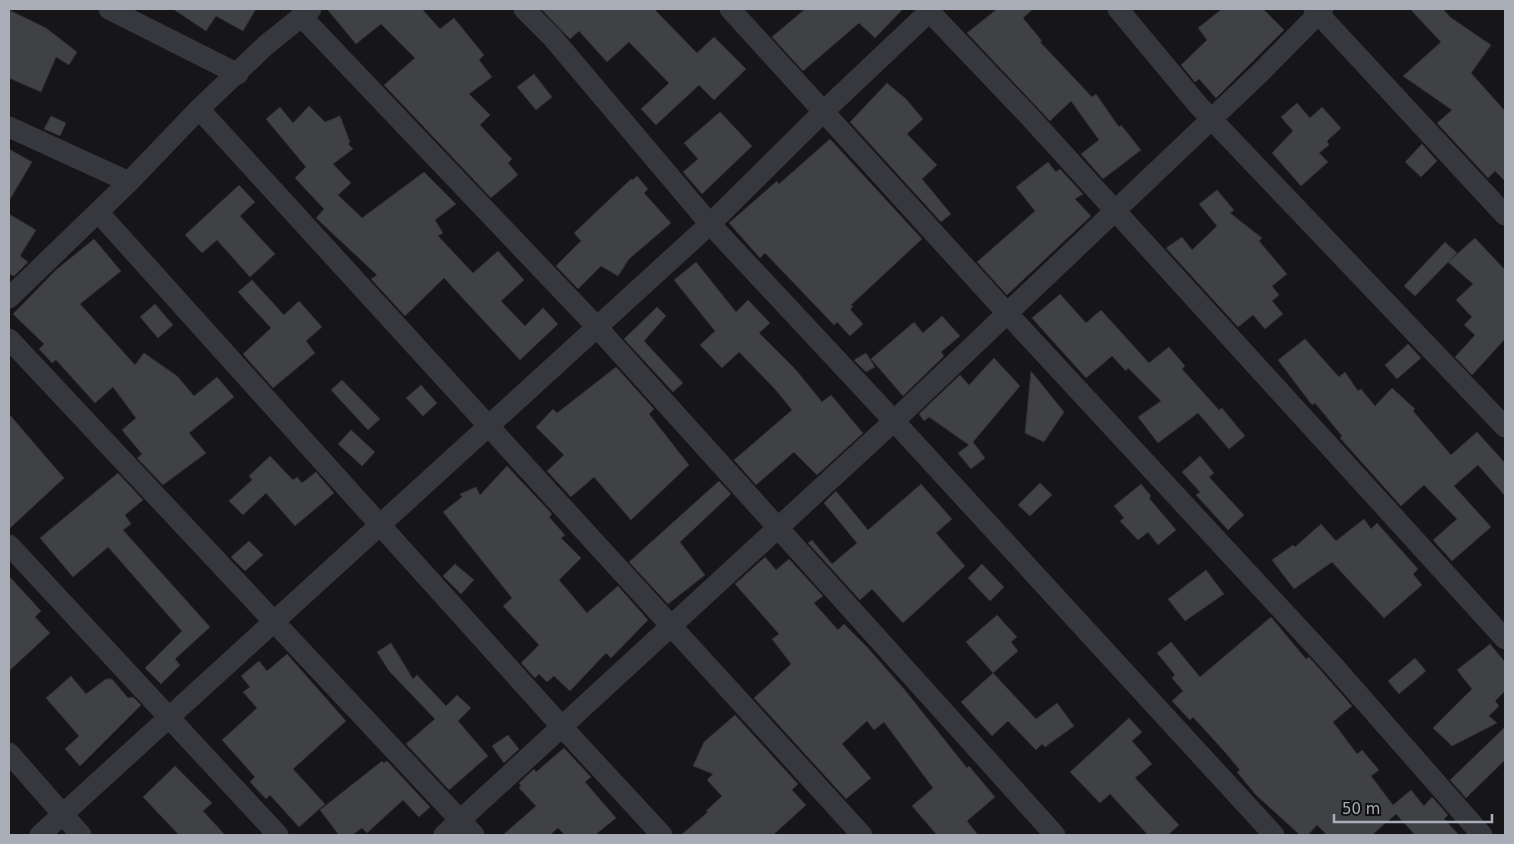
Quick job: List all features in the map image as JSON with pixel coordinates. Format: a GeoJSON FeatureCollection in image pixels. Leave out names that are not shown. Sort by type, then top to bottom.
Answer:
{"type":"FeatureCollection","features":[{"type":"Feature","properties":{"kind":"street"},"geometry":{"type":"LineString","coordinates":[[109,9],[238,74]]}},
{"type":"Feature","properties":{"kind":"street"},"geometry":{"type":"LineString","coordinates":[[524,9],[552,37],[710,224],[894,421],[1274,835]]}},
{"type":"Feature","properties":{"kind":"street"},"geometry":{"type":"LineString","coordinates":[[730,9],[1006,312],[1324,656],[1482,835]]}},
{"type":"Feature","properties":{"kind":"street"},"geometry":{"type":"LineString","coordinates":[[1118,9],[1212,118],[1505,427]]}},
{"type":"Feature","properties":{"kind":"street"},"geometry":{"type":"LineString","coordinates":[[40,835],[710,224],[929,10],[1505,639]]}},
{"type":"Feature","properties":{"kind":"street"},"geometry":{"type":"LineString","coordinates":[[444,835],[467,828],[563,728],[777,527],[894,421],[1006,312],[1212,118],[1318,10],[1505,214]]}},
{"type":"Feature","properties":{"kind":"street"},"geometry":{"type":"LineString","coordinates":[[9,298],[129,182],[199,109],[238,74],[266,45],[306,13],[596,326],[1055,835]]}},
{"type":"Feature","properties":{"kind":"street"},"geometry":{"type":"LineString","coordinates":[[199,109],[489,425],[670,627],[862,835]]}},
{"type":"Feature","properties":{"kind":"street"},"geometry":{"type":"LineString","coordinates":[[9,127],[129,182]]}},
{"type":"Feature","properties":{"kind":"street"},"geometry":{"type":"LineString","coordinates":[[98,212],[380,526],[662,835]]}},
{"type":"Feature","properties":{"kind":"street"},"geometry":{"type":"LineString","coordinates":[[9,340],[467,828]]}},
{"type":"Feature","properties":{"kind":"street"},"geometry":{"type":"LineString","coordinates":[[9,546],[278,835]]}},
{"type":"Feature","properties":{"kind":"street"},"geometry":{"type":"LineString","coordinates":[[9,753],[81,835]]}},
{"type":"Feature","properties":{"kind":"building"},"geometry":{"type":"Polygon","coordinates":[[[173,9],[256,9],[243,31],[216,16],[206,31],[173,9]]]}},
{"type":"Feature","properties":{"kind":"building"},"geometry":{"type":"Polygon","coordinates":[[[327,9],[422,9],[440,29],[454,18],[484,55],[479,60],[492,77],[469,94],[490,115],[480,125],[512,159],[508,163],[518,175],[491,198],[384,85],[415,58],[381,24],[356,44],[327,9]]]}},
{"type":"Feature","properties":{"kind":"building"},"geometry":{"type":"Polygon","coordinates":[[[541,9],[654,9],[697,53],[714,37],[746,69],[714,100],[699,85],[656,125],[641,109],[669,83],[629,42],[607,62],[579,31],[570,39],[541,9]]]}},
{"type":"Feature","properties":{"kind":"building"},"geometry":{"type":"Polygon","coordinates":[[[805,9],[903,9],[875,38],[859,23],[803,71],[772,37],[805,9]]]}},
{"type":"Feature","properties":{"kind":"building"},"geometry":{"type":"Polygon","coordinates":[[[997,9],[1033,9],[1023,18],[1042,41],[1040,42],[1092,97],[1096,94],[1119,127],[1121,125],[1141,150],[1103,179],[1081,154],[1099,140],[1071,101],[1050,121],[967,33],[997,9]]]}},
{"type":"Feature","properties":{"kind":"building"},"geometry":{"type":"Polygon","coordinates":[[[1222,9],[1263,9],[1284,30],[1216,98],[1199,79],[1195,82],[1181,65],[1207,40],[1198,28],[1222,9]]]}},
{"type":"Feature","properties":{"kind":"building"},"geometry":{"type":"Polygon","coordinates":[[[1410,9],[1443,9],[1450,17],[1491,45],[1471,73],[1505,111],[1505,181],[1495,171],[1488,178],[1437,123],[1452,110],[1403,76],[1441,42],[1410,9]]]}},
{"type":"Feature","properties":{"kind":"building"},"geometry":{"type":"Polygon","coordinates":[[[9,10],[46,28],[77,52],[69,65],[56,57],[41,92],[9,78],[9,10]]]}},
{"type":"Feature","properties":{"kind":"building"},"geometry":{"type":"Polygon","coordinates":[[[534,74],[552,97],[536,110],[517,87],[534,74]]]}},
{"type":"Feature","properties":{"kind":"building"},"geometry":{"type":"Polygon","coordinates":[[[887,83],[906,99],[923,119],[907,134],[937,165],[922,179],[951,214],[941,222],[850,122],[887,83]]]}},
{"type":"Feature","properties":{"kind":"building"},"geometry":{"type":"Polygon","coordinates":[[[1297,103],[1310,118],[1322,107],[1341,128],[1327,141],[1329,145],[1319,153],[1328,162],[1301,186],[1272,153],[1293,131],[1281,117],[1297,103]]]}},
{"type":"Feature","properties":{"kind":"building"},"geometry":{"type":"Polygon","coordinates":[[[309,106],[325,122],[340,116],[350,142],[348,144],[353,149],[333,164],[351,183],[338,195],[362,218],[424,172],[456,204],[435,220],[443,233],[438,236],[473,273],[498,251],[524,280],[501,301],[525,326],[543,308],[558,324],[520,360],[444,278],[405,316],[371,279],[377,275],[316,218],[324,209],[295,178],[306,167],[266,119],[280,107],[293,123],[309,106]]]}},
{"type":"Feature","properties":{"kind":"building"},"geometry":{"type":"Polygon","coordinates":[[[720,112],[752,146],[702,194],[683,172],[698,159],[684,143],[720,112]]]}},
{"type":"Feature","properties":{"kind":"building"},"geometry":{"type":"Polygon","coordinates":[[[51,116],[66,123],[60,136],[44,129],[51,116]]]}},
{"type":"Feature","properties":{"kind":"building"},"geometry":{"type":"Polygon","coordinates":[[[830,139],[922,239],[851,305],[853,307],[850,309],[863,324],[850,336],[837,322],[834,325],[765,253],[760,258],[729,223],[777,181],[779,184],[830,139]]]}},
{"type":"Feature","properties":{"kind":"building"},"geometry":{"type":"Polygon","coordinates":[[[1422,144],[1437,161],[1421,177],[1405,162],[1422,144]]]}},
{"type":"Feature","properties":{"kind":"building"},"geometry":{"type":"Polygon","coordinates":[[[9,149],[32,162],[9,201],[9,149]]]}},
{"type":"Feature","properties":{"kind":"building"},"geometry":{"type":"Polygon","coordinates":[[[1048,162],[1056,172],[1060,169],[1083,194],[1075,199],[1091,216],[1007,295],[977,262],[1035,211],[1016,187],[1048,162]]]}},
{"type":"Feature","properties":{"kind":"building"},"geometry":{"type":"Polygon","coordinates":[[[637,176],[648,189],[644,193],[671,223],[629,259],[618,276],[601,266],[578,289],[556,266],[581,241],[574,233],[631,179],[633,180],[637,176]]]}},
{"type":"Feature","properties":{"kind":"building"},"geometry":{"type":"Polygon","coordinates":[[[239,185],[255,202],[240,216],[275,254],[250,277],[217,240],[202,253],[185,235],[239,185]]]}},
{"type":"Feature","properties":{"kind":"building"},"geometry":{"type":"Polygon","coordinates":[[[1217,190],[1234,210],[1230,213],[1262,238],[1259,241],[1287,274],[1272,286],[1279,295],[1272,301],[1283,314],[1265,329],[1253,315],[1238,327],[1166,248],[1182,237],[1192,250],[1217,226],[1199,204],[1217,190]]]}},
{"type":"Feature","properties":{"kind":"building"},"geometry":{"type":"Polygon","coordinates":[[[9,214],[36,230],[20,256],[28,262],[14,276],[9,274],[9,214]]]}},
{"type":"Feature","properties":{"kind":"building"},"geometry":{"type":"Polygon","coordinates":[[[1475,238],[1505,270],[1505,339],[1472,375],[1455,357],[1475,335],[1464,325],[1472,317],[1456,300],[1473,284],[1448,262],[1475,238]]]}},
{"type":"Feature","properties":{"kind":"building"},"geometry":{"type":"Polygon","coordinates":[[[94,239],[121,271],[80,304],[135,365],[144,353],[177,376],[194,396],[217,377],[234,397],[189,433],[206,453],[163,485],[137,458],[142,454],[122,430],[136,418],[113,387],[95,403],[56,360],[52,363],[39,349],[44,344],[13,314],[57,269],[94,239]]]}},
{"type":"Feature","properties":{"kind":"building"},"geometry":{"type":"Polygon","coordinates":[[[1445,242],[1457,253],[1415,296],[1404,286],[1445,242]]]}},
{"type":"Feature","properties":{"kind":"building"},"geometry":{"type":"Polygon","coordinates":[[[696,262],[736,312],[748,300],[770,323],[759,333],[796,370],[822,402],[831,395],[863,433],[817,475],[794,452],[756,485],[734,460],[792,410],[775,389],[739,352],[722,368],[700,345],[715,331],[674,280],[696,262]]]}},
{"type":"Feature","properties":{"kind":"building"},"geometry":{"type":"Polygon","coordinates":[[[252,280],[284,315],[299,301],[322,327],[306,341],[315,353],[273,388],[243,354],[271,328],[238,292],[252,280]]]}},
{"type":"Feature","properties":{"kind":"building"},"geometry":{"type":"Polygon","coordinates":[[[1060,294],[1086,323],[1101,310],[1149,363],[1169,347],[1185,366],[1182,369],[1219,410],[1222,408],[1245,436],[1229,449],[1198,413],[1158,443],[1138,417],[1161,401],[1128,368],[1126,371],[1112,356],[1086,378],[1032,318],[1060,294]]]}},
{"type":"Feature","properties":{"kind":"building"},"geometry":{"type":"Polygon","coordinates":[[[155,304],[173,325],[158,338],[140,317],[155,304]]]}},
{"type":"Feature","properties":{"kind":"building"},"geometry":{"type":"Polygon","coordinates":[[[657,307],[666,316],[644,341],[683,383],[673,392],[624,339],[657,307]]]}},
{"type":"Feature","properties":{"kind":"building"},"geometry":{"type":"Polygon","coordinates":[[[942,316],[960,336],[941,352],[944,356],[903,396],[871,359],[914,322],[923,333],[942,316]]]}},
{"type":"Feature","properties":{"kind":"building"},"geometry":{"type":"Polygon","coordinates":[[[1305,339],[1339,377],[1345,372],[1358,391],[1361,389],[1375,406],[1392,388],[1415,409],[1413,411],[1451,455],[1477,432],[1505,463],[1505,496],[1478,465],[1454,486],[1491,527],[1452,561],[1433,540],[1457,519],[1424,485],[1401,506],[1340,438],[1342,436],[1315,403],[1312,405],[1278,360],[1305,339]]]}},
{"type":"Feature","properties":{"kind":"building"},"geometry":{"type":"Polygon","coordinates":[[[1408,344],[1421,358],[1397,379],[1385,365],[1408,344]]]}},
{"type":"Feature","properties":{"kind":"building"},"geometry":{"type":"Polygon","coordinates":[[[866,353],[875,367],[866,372],[854,360],[866,353]]]}},
{"type":"Feature","properties":{"kind":"building"},"geometry":{"type":"Polygon","coordinates":[[[994,358],[1020,386],[973,442],[985,458],[971,469],[958,453],[969,445],[929,417],[924,421],[919,414],[960,375],[969,385],[994,358]]]}},
{"type":"Feature","properties":{"kind":"building"},"geometry":{"type":"Polygon","coordinates":[[[616,367],[654,409],[649,414],[689,465],[631,520],[594,477],[571,497],[547,471],[564,455],[536,427],[553,409],[557,413],[616,367]]]}},
{"type":"Feature","properties":{"kind":"building"},"geometry":{"type":"Polygon","coordinates":[[[1031,371],[1064,412],[1044,442],[1025,433],[1031,371]]]}},
{"type":"Feature","properties":{"kind":"building"},"geometry":{"type":"Polygon","coordinates":[[[342,380],[380,419],[368,430],[331,390],[342,380]]]}},
{"type":"Feature","properties":{"kind":"building"},"geometry":{"type":"Polygon","coordinates":[[[421,385],[437,403],[423,416],[406,398],[421,385]]]}},
{"type":"Feature","properties":{"kind":"building"},"geometry":{"type":"Polygon","coordinates":[[[9,414],[64,478],[9,529],[9,414]]]}},
{"type":"Feature","properties":{"kind":"building"},"geometry":{"type":"Polygon","coordinates":[[[351,430],[375,452],[362,466],[338,444],[351,430]]]}},
{"type":"Feature","properties":{"kind":"building"},"geometry":{"type":"Polygon","coordinates":[[[270,456],[293,480],[297,477],[302,483],[316,472],[334,493],[295,526],[266,493],[243,515],[229,501],[252,480],[249,476],[270,456]]]}},
{"type":"Feature","properties":{"kind":"building"},"geometry":{"type":"Polygon","coordinates":[[[1200,456],[1214,473],[1209,477],[1244,515],[1228,530],[1196,495],[1200,492],[1182,472],[1200,456]]]}},
{"type":"Feature","properties":{"kind":"building"},"geometry":{"type":"Polygon","coordinates":[[[507,466],[552,514],[549,517],[565,535],[561,538],[581,558],[559,580],[587,613],[618,586],[648,620],[611,658],[606,653],[570,691],[554,676],[547,682],[539,674],[535,678],[521,663],[539,645],[503,606],[512,598],[443,512],[462,497],[460,494],[476,487],[480,495],[507,466]]]}},
{"type":"Feature","properties":{"kind":"building"},"geometry":{"type":"Polygon","coordinates":[[[118,473],[143,500],[125,515],[131,524],[123,530],[210,627],[175,659],[180,665],[161,684],[145,668],[182,631],[108,547],[73,577],[40,538],[118,473]]]}},
{"type":"Feature","properties":{"kind":"building"},"geometry":{"type":"Polygon","coordinates":[[[719,481],[731,494],[680,542],[705,575],[668,604],[629,562],[719,481]]]}},
{"type":"Feature","properties":{"kind":"building"},"geometry":{"type":"Polygon","coordinates":[[[1040,483],[1052,495],[1030,516],[1018,505],[1040,483]]]}},
{"type":"Feature","properties":{"kind":"building"},"geometry":{"type":"Polygon","coordinates":[[[921,484],[952,519],[936,533],[965,566],[903,623],[872,589],[860,600],[808,543],[812,540],[832,564],[857,543],[824,503],[836,491],[868,530],[921,484]]]}},
{"type":"Feature","properties":{"kind":"building"},"geometry":{"type":"Polygon","coordinates":[[[1141,484],[1151,496],[1149,498],[1176,530],[1158,545],[1148,532],[1138,540],[1120,521],[1124,518],[1114,506],[1141,484]]]}},
{"type":"Feature","properties":{"kind":"building"},"geometry":{"type":"Polygon","coordinates":[[[1364,519],[1371,529],[1377,523],[1418,569],[1413,574],[1422,585],[1384,618],[1332,562],[1294,589],[1272,560],[1293,545],[1295,547],[1321,524],[1336,541],[1364,519]]]}},
{"type":"Feature","properties":{"kind":"building"},"geometry":{"type":"Polygon","coordinates":[[[249,541],[263,555],[245,571],[231,557],[249,541]]]}},
{"type":"Feature","properties":{"kind":"building"},"geometry":{"type":"Polygon","coordinates":[[[765,557],[776,570],[789,559],[823,596],[814,603],[838,630],[844,624],[867,647],[904,689],[967,768],[969,766],[995,797],[967,821],[978,835],[937,835],[912,806],[933,788],[884,722],[874,730],[867,721],[842,744],[871,778],[846,799],[754,698],[791,664],[772,639],[779,634],[735,584],[765,557]]]}},
{"type":"Feature","properties":{"kind":"building"},"geometry":{"type":"Polygon","coordinates":[[[455,564],[474,580],[461,594],[443,576],[455,564]]]}},
{"type":"Feature","properties":{"kind":"building"},"geometry":{"type":"Polygon","coordinates":[[[982,564],[1004,587],[990,601],[968,578],[982,564]]]}},
{"type":"Feature","properties":{"kind":"building"},"geometry":{"type":"Polygon","coordinates":[[[1206,570],[1224,594],[1185,621],[1168,599],[1206,570]]]}},
{"type":"Feature","properties":{"kind":"building"},"geometry":{"type":"Polygon","coordinates":[[[9,576],[41,611],[35,617],[50,633],[9,671],[9,576]]]}},
{"type":"Feature","properties":{"kind":"building"},"geometry":{"type":"Polygon","coordinates":[[[997,615],[1017,637],[1011,642],[1018,651],[993,673],[966,642],[997,615]]]}},
{"type":"Feature","properties":{"kind":"building"},"geometry":{"type":"Polygon","coordinates":[[[1271,617],[1306,659],[1309,657],[1352,706],[1333,722],[1357,754],[1362,750],[1379,770],[1371,776],[1393,805],[1411,790],[1424,806],[1432,797],[1448,815],[1444,819],[1459,835],[1415,835],[1396,814],[1372,835],[1327,835],[1317,825],[1308,835],[1300,835],[1256,795],[1237,772],[1240,770],[1224,751],[1193,717],[1190,720],[1172,701],[1183,691],[1172,678],[1175,675],[1157,653],[1171,642],[1200,677],[1271,617]]]}},
{"type":"Feature","properties":{"kind":"building"},"geometry":{"type":"Polygon","coordinates":[[[391,643],[413,679],[417,675],[446,706],[457,695],[471,708],[458,721],[488,756],[449,790],[406,744],[435,719],[389,671],[377,652],[391,643]]]}},
{"type":"Feature","properties":{"kind":"building"},"geometry":{"type":"Polygon","coordinates":[[[1490,644],[1505,662],[1505,691],[1495,701],[1499,706],[1489,716],[1497,723],[1452,746],[1433,728],[1472,689],[1457,670],[1490,644]]]}},
{"type":"Feature","properties":{"kind":"building"},"geometry":{"type":"Polygon","coordinates":[[[287,654],[346,721],[293,769],[325,804],[299,827],[270,795],[266,799],[250,782],[255,777],[222,740],[257,708],[243,692],[250,687],[241,676],[259,661],[267,671],[287,654]]]}},
{"type":"Feature","properties":{"kind":"building"},"geometry":{"type":"Polygon","coordinates":[[[1415,658],[1426,671],[1399,694],[1388,681],[1415,658]]]}},
{"type":"Feature","properties":{"kind":"building"},"geometry":{"type":"Polygon","coordinates":[[[993,673],[1036,719],[1057,703],[1074,726],[1045,747],[1042,744],[1036,750],[1008,721],[992,736],[961,702],[993,673]]]}},
{"type":"Feature","properties":{"kind":"building"},"geometry":{"type":"Polygon","coordinates":[[[71,676],[86,694],[106,679],[112,679],[128,698],[133,697],[141,705],[80,766],[65,749],[79,736],[46,698],[71,676]]]}},
{"type":"Feature","properties":{"kind":"building"},"geometry":{"type":"Polygon","coordinates":[[[735,715],[798,784],[792,790],[806,805],[773,835],[681,835],[708,812],[706,811],[722,796],[707,780],[713,774],[693,766],[704,742],[735,715]]]}},
{"type":"Feature","properties":{"kind":"building"},"geometry":{"type":"Polygon","coordinates":[[[1129,718],[1142,732],[1132,741],[1152,764],[1135,778],[1179,825],[1168,835],[1148,835],[1110,794],[1100,803],[1070,772],[1129,718]]]}},
{"type":"Feature","properties":{"kind":"building"},"geometry":{"type":"Polygon","coordinates":[[[1505,727],[1505,760],[1466,798],[1450,780],[1505,727]]]}},
{"type":"Feature","properties":{"kind":"building"},"geometry":{"type":"Polygon","coordinates":[[[508,735],[519,749],[504,763],[492,746],[508,735]]]}},
{"type":"Feature","properties":{"kind":"building"},"geometry":{"type":"Polygon","coordinates":[[[564,748],[591,777],[585,782],[616,818],[595,835],[565,835],[558,828],[550,835],[503,835],[536,806],[519,788],[521,786],[519,783],[534,769],[536,772],[564,748]]]}},
{"type":"Feature","properties":{"kind":"building"},"geometry":{"type":"Polygon","coordinates":[[[382,761],[384,763],[387,761],[430,807],[419,817],[403,800],[367,833],[362,828],[352,835],[339,835],[320,810],[382,761]]]}},
{"type":"Feature","properties":{"kind":"building"},"geometry":{"type":"Polygon","coordinates":[[[175,766],[212,803],[203,811],[225,835],[179,835],[143,797],[175,766]]]}}]}
